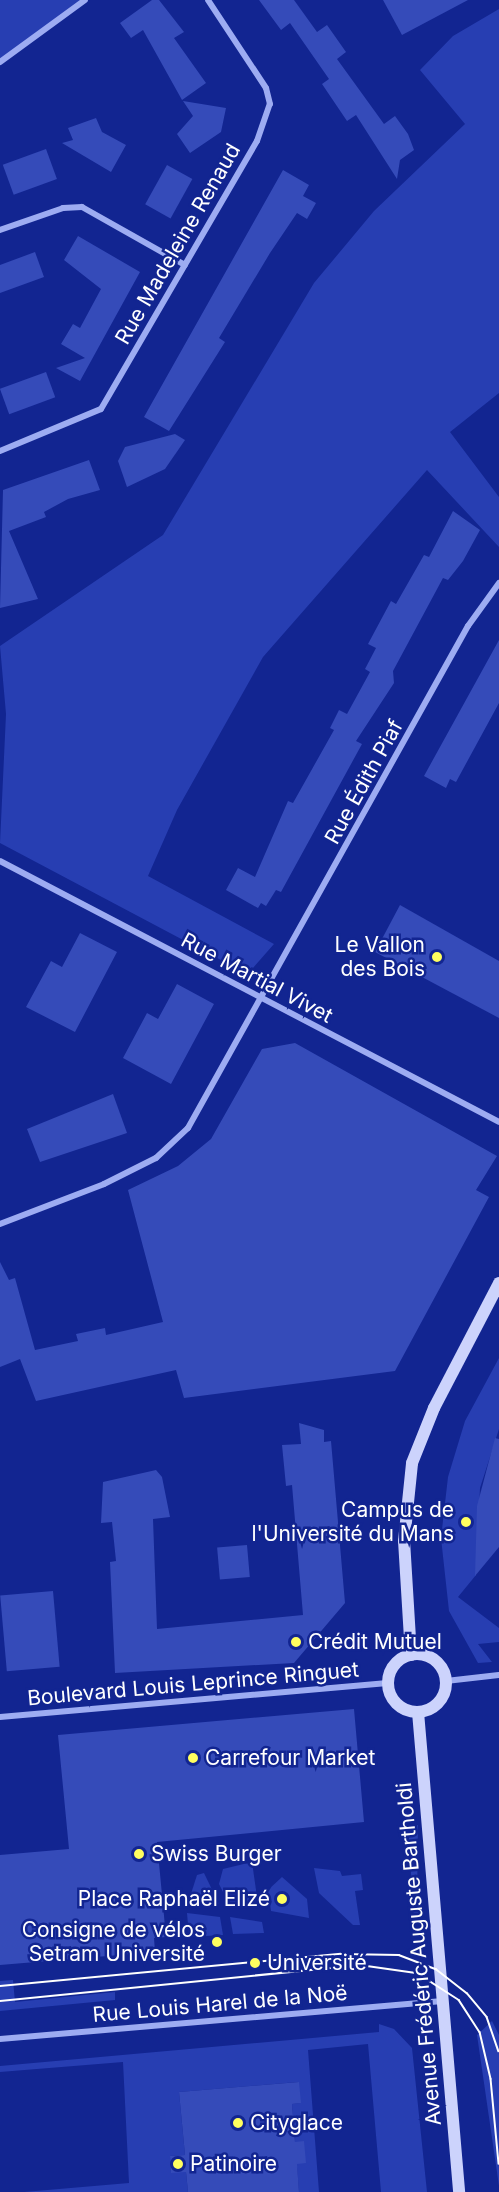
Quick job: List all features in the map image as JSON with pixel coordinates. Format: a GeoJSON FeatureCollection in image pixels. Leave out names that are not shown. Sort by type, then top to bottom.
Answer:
{"type":"FeatureCollection","features":[{"type":"Feature","properties":{"kind":"street"},"geometry":{"type":"LineString","coordinates":[[0,62],[85,0]]}},
{"type":"Feature","properties":{"kind":"street","name":"Rue Madeleine Renaud"},"geometry":{"type":"LineString","coordinates":[[0,451],[101,409],[257,141],[270,104],[266,88],[208,0]]}},
{"type":"Feature","properties":{"kind":"street"},"geometry":{"type":"LineString","coordinates":[[0,230],[63,208],[81,207],[185,265]]}},
{"type":"Feature","properties":{"kind":"street","name":"Rue Édith Piaf"},"geometry":{"type":"LineString","coordinates":[[0,1224],[156,1158],[189,1128],[213,1091],[258,998],[468,626],[499,583]]}},
{"type":"Feature","properties":{"kind":"street","name":"Rue Martial Vivet"},"geometry":{"type":"LineString","coordinates":[[0,861],[258,998],[499,1122]]}},
{"type":"Feature","properties":{"kind":"street"},"geometry":{"type":"LineString","coordinates":[[411,1655],[404,1541],[412,1463],[434,1408],[499,1282]]}},
{"type":"Feature","properties":{"kind":"street"},"geometry":{"type":"LineString","coordinates":[[411,1655],[437,1662],[446,1681],[436,1705],[418,1712],[400,1707],[388,1683],[392,1669],[411,1655]]}},
{"type":"Feature","properties":{"kind":"street"},"geometry":{"type":"LineString","coordinates":[[446,1681],[499,1675]]}},
{"type":"Feature","properties":{"kind":"street","name":"Boulevard Louis Leprince Ringuet"},"geometry":{"type":"LineString","coordinates":[[0,1717],[388,1683]]}},
{"type":"Feature","properties":{"kind":"street","name":"Avenue Frédéric Auguste Bartholdi"},"geometry":{"type":"LineString","coordinates":[[418,1712],[459,2192]]}},
{"type":"Feature","properties":{"kind":"street","name":"Rue Louis Harel de la Noë"},"geometry":{"type":"LineString","coordinates":[[0,2039],[443,2001]]}},
{"type":"Feature","properties":{"kind":"shaded area"},"geometry":{"type":"Polygon","coordinates":[[[0,0],[85,0],[0,62],[0,0]]]}},
{"type":"Feature","properties":{"kind":"shaded area"},"geometry":{"type":"Polygon","coordinates":[[[499,9],[499,393],[450,432],[499,497],[499,547],[427,470],[263,657],[177,810],[148,876],[274,944],[253,968],[236,968],[0,843],[6,714],[0,646],[163,535],[314,283],[374,211],[465,124],[420,70],[453,36],[499,9]]]}},
{"type":"Feature","properties":{"kind":"shaded area"},"geometry":{"type":"Polygon","coordinates":[[[499,1358],[499,1429],[480,1488],[476,1575],[458,1597],[499,1628],[499,1642],[478,1644],[492,1662],[478,1663],[449,1611],[441,1538],[448,1477],[465,1421],[499,1358]]]}},
{"type":"Feature","properties":{"kind":"shaded area"},"geometry":{"type":"Polygon","coordinates":[[[418,1825],[417,1899],[420,1921],[414,1921],[408,1826],[418,1825]]]}},
{"type":"Feature","properties":{"kind":"shaded area"},"geometry":{"type":"Polygon","coordinates":[[[252,1862],[257,1897],[253,1907],[229,1904],[219,1884],[223,1869],[252,1862]]]}},
{"type":"Feature","properties":{"kind":"shaded area"},"geometry":{"type":"Polygon","coordinates":[[[314,1868],[340,1871],[342,1876],[361,1874],[363,1890],[355,1891],[360,1925],[353,1925],[319,1893],[314,1868]]]}},
{"type":"Feature","properties":{"kind":"shaded area"},"geometry":{"type":"Polygon","coordinates":[[[204,1873],[219,1904],[189,1900],[197,1875],[204,1873]]]}},
{"type":"Feature","properties":{"kind":"shaded area"},"geometry":{"type":"Polygon","coordinates":[[[282,1877],[307,1899],[309,1918],[271,1911],[268,1890],[282,1877]]]}},
{"type":"Feature","properties":{"kind":"shaded area"},"geometry":{"type":"Polygon","coordinates":[[[187,1913],[220,1917],[223,1935],[189,1937],[187,1913]]]}},
{"type":"Feature","properties":{"kind":"shaded area"},"geometry":{"type":"Polygon","coordinates":[[[230,1917],[262,1922],[264,1933],[233,1934],[230,1917]]]}},
{"type":"Feature","properties":{"kind":"shaded area"},"geometry":{"type":"Polygon","coordinates":[[[13,1980],[15,2002],[115,1992],[115,2000],[0,2011],[0,1981],[13,1980]]]}},
{"type":"Feature","properties":{"kind":"shaded area"},"geometry":{"type":"Polygon","coordinates":[[[492,2021],[499,2035],[499,2186],[477,2035],[492,2021]]]}},
{"type":"Feature","properties":{"kind":"shaded area"},"geometry":{"type":"Polygon","coordinates":[[[379,2024],[394,2029],[412,2048],[427,2192],[381,2192],[368,2044],[308,2050],[319,2192],[299,2192],[292,2104],[300,2103],[298,2082],[179,2092],[185,2155],[170,2156],[171,2172],[186,2172],[188,2192],[24,2192],[129,2183],[123,2062],[0,2072],[0,2066],[379,2032],[379,2024]]]}},
{"type":"Feature","properties":{"kind":"building"},"geometry":{"type":"Polygon","coordinates":[[[152,0],[159,0],[184,32],[174,38],[206,83],[182,100],[143,30],[131,38],[120,23],[152,0]]]}},
{"type":"Feature","properties":{"kind":"building"},"geometry":{"type":"Polygon","coordinates":[[[259,0],[294,0],[317,32],[327,25],[346,52],[337,59],[384,124],[395,116],[408,134],[414,150],[400,160],[397,179],[356,115],[347,121],[322,84],[329,79],[290,23],[281,30],[259,0]]]}},
{"type":"Feature","properties":{"kind":"building"},"geometry":{"type":"Polygon","coordinates":[[[383,0],[468,0],[402,35],[383,0]]]}},
{"type":"Feature","properties":{"kind":"building"},"geometry":{"type":"Polygon","coordinates":[[[183,101],[226,108],[221,132],[190,153],[177,134],[193,116],[183,101]]]}},
{"type":"Feature","properties":{"kind":"building"},"geometry":{"type":"Polygon","coordinates":[[[96,118],[102,132],[126,145],[111,172],[62,143],[73,140],[68,128],[96,118]]]}},
{"type":"Feature","properties":{"kind":"building"},"geometry":{"type":"Polygon","coordinates":[[[46,149],[57,179],[14,195],[3,165],[46,149]]]}},
{"type":"Feature","properties":{"kind":"building"},"geometry":{"type":"Polygon","coordinates":[[[167,165],[192,179],[171,218],[145,204],[167,165]]]}},
{"type":"Feature","properties":{"kind":"building"},"geometry":{"type":"Polygon","coordinates":[[[283,170],[309,185],[303,196],[316,203],[307,219],[297,213],[270,253],[219,338],[225,342],[169,431],[144,417],[283,170]]]}},
{"type":"Feature","properties":{"kind":"building"},"geometry":{"type":"Polygon","coordinates":[[[78,236],[140,272],[80,381],[56,368],[85,358],[61,344],[73,324],[80,328],[101,289],[64,260],[78,236]]]}},
{"type":"Feature","properties":{"kind":"building"},"geometry":{"type":"Polygon","coordinates":[[[35,252],[44,277],[0,293],[0,265],[35,252]]]}},
{"type":"Feature","properties":{"kind":"building"},"geometry":{"type":"Polygon","coordinates":[[[46,372],[55,397],[9,414],[0,389],[46,372]]]}},
{"type":"Feature","properties":{"kind":"building"},"geometry":{"type":"Polygon","coordinates":[[[175,434],[185,440],[165,469],[127,487],[118,461],[125,447],[175,434]]]}},
{"type":"Feature","properties":{"kind":"building"},"geometry":{"type":"Polygon","coordinates":[[[89,460],[100,490],[68,499],[44,512],[46,517],[9,531],[38,599],[0,608],[3,490],[89,460]]]}},
{"type":"Feature","properties":{"kind":"building"},"geometry":{"type":"Polygon","coordinates":[[[453,511],[480,530],[463,561],[448,580],[443,578],[393,671],[394,683],[356,741],[362,744],[281,892],[276,890],[266,906],[261,903],[258,908],[226,890],[238,868],[255,877],[288,801],[293,803],[334,730],[330,728],[339,710],[347,714],[370,672],[365,669],[376,648],[368,644],[391,601],[396,604],[424,555],[429,557],[453,511]]]}},
{"type":"Feature","properties":{"kind":"building"},"geometry":{"type":"Polygon","coordinates":[[[499,640],[499,703],[456,782],[450,779],[446,788],[424,776],[499,640]]]}},
{"type":"Feature","properties":{"kind":"building","name":"Le Vallon des Bois"},"geometry":{"type":"Polygon","coordinates":[[[400,905],[499,961],[499,1018],[375,952],[400,905]]]}},
{"type":"Feature","properties":{"kind":"building"},"geometry":{"type":"Polygon","coordinates":[[[80,933],[117,952],[75,1032],[26,1007],[51,961],[62,967],[80,933]]]}},
{"type":"Feature","properties":{"kind":"building"},"geometry":{"type":"Polygon","coordinates":[[[177,984],[214,1004],[171,1084],[123,1058],[147,1013],[158,1019],[177,984]]]}},
{"type":"Feature","properties":{"kind":"building"},"geometry":{"type":"Polygon","coordinates":[[[295,1043],[497,1156],[476,1190],[489,1197],[395,1371],[184,1398],[176,1370],[36,1401],[20,1359],[0,1367],[0,1262],[9,1280],[15,1278],[35,1350],[78,1341],[76,1334],[105,1328],[106,1335],[163,1322],[128,1190],[178,1166],[211,1139],[262,1049],[295,1043]]]}},
{"type":"Feature","properties":{"kind":"building"},"geometry":{"type":"Polygon","coordinates":[[[113,1094],[127,1133],[40,1162],[27,1129],[113,1094]]]}},
{"type":"Feature","properties":{"kind":"building"},"geometry":{"type":"Polygon","coordinates":[[[299,1423],[324,1430],[324,1442],[331,1441],[345,1603],[294,1663],[115,1673],[110,1562],[116,1561],[112,1522],[101,1523],[103,1482],[156,1470],[162,1477],[170,1517],[153,1519],[157,1629],[303,1615],[292,1485],[286,1486],[282,1445],[301,1444],[299,1423]]]}},
{"type":"Feature","properties":{"kind":"building"},"geometry":{"type":"Polygon","coordinates":[[[495,1438],[499,1439],[499,1547],[475,1576],[477,1506],[495,1438]]]}},
{"type":"Feature","properties":{"kind":"building"},"geometry":{"type":"Polygon","coordinates":[[[247,1545],[250,1577],[220,1579],[217,1548],[247,1545]]]}},
{"type":"Feature","properties":{"kind":"building"},"geometry":{"type":"Polygon","coordinates":[[[53,1591],[60,1667],[7,1671],[0,1596],[53,1591]]]}},
{"type":"Feature","properties":{"kind":"building"},"geometry":{"type":"Polygon","coordinates":[[[354,1709],[364,1822],[157,1842],[166,1937],[154,1938],[155,1952],[0,1965],[0,1855],[69,1849],[58,1735],[354,1709]]]}},
{"type":"Feature","properties":{"kind":"building","name":"Cityglace"},"geometry":{"type":"Polygon","coordinates":[[[299,2082],[301,2103],[292,2104],[295,2142],[304,2141],[306,2163],[297,2164],[299,2192],[188,2192],[186,2172],[171,2173],[170,2156],[185,2155],[179,2092],[299,2082]]]}},
{"type":"Feature","properties":{"kind":"tram line"},"geometry":{"type":"LineString","coordinates":[[0,1986],[341,1954],[399,1955],[436,1969],[467,1993],[487,2017],[499,2051]]}},
{"type":"Feature","properties":{"kind":"tram line"},"geometry":{"type":"LineString","coordinates":[[0,2001],[360,1965],[417,1973],[459,2000],[480,2032],[491,2079],[499,2164]]}},
{"type":"Feature","properties":{"kind":"place","name":"Le Vallon des Bois"},"geometry":{"type":"Point","coordinates":[437,957]}},
{"type":"Feature","properties":{"kind":"place","name":"Campus de l'Université du Mans"},"geometry":{"type":"Point","coordinates":[466,1522]}},
{"type":"Feature","properties":{"kind":"place","name":"Crédit Mutuel"},"geometry":{"type":"Point","coordinates":[296,1642]}},
{"type":"Feature","properties":{"kind":"place","name":"Carrefour Market"},"geometry":{"type":"Point","coordinates":[193,1758]}},
{"type":"Feature","properties":{"kind":"place","name":"Swiss Burger"},"geometry":{"type":"Point","coordinates":[139,1854]}},
{"type":"Feature","properties":{"kind":"place","name":"Place Raphaël Elizé"},"geometry":{"type":"Point","coordinates":[282,1899]}},
{"type":"Feature","properties":{"kind":"place","name":"Consigne de vélos Setram Université"},"geometry":{"type":"Point","coordinates":[217,1942]}},
{"type":"Feature","properties":{"kind":"place","name":"Université"},"geometry":{"type":"Point","coordinates":[255,1963]}},
{"type":"Feature","properties":{"kind":"place","name":"Cityglace"},"geometry":{"type":"Point","coordinates":[238,2123]}},
{"type":"Feature","properties":{"kind":"place","name":"Patinoire"},"geometry":{"type":"Point","coordinates":[178,2164]}}]}
